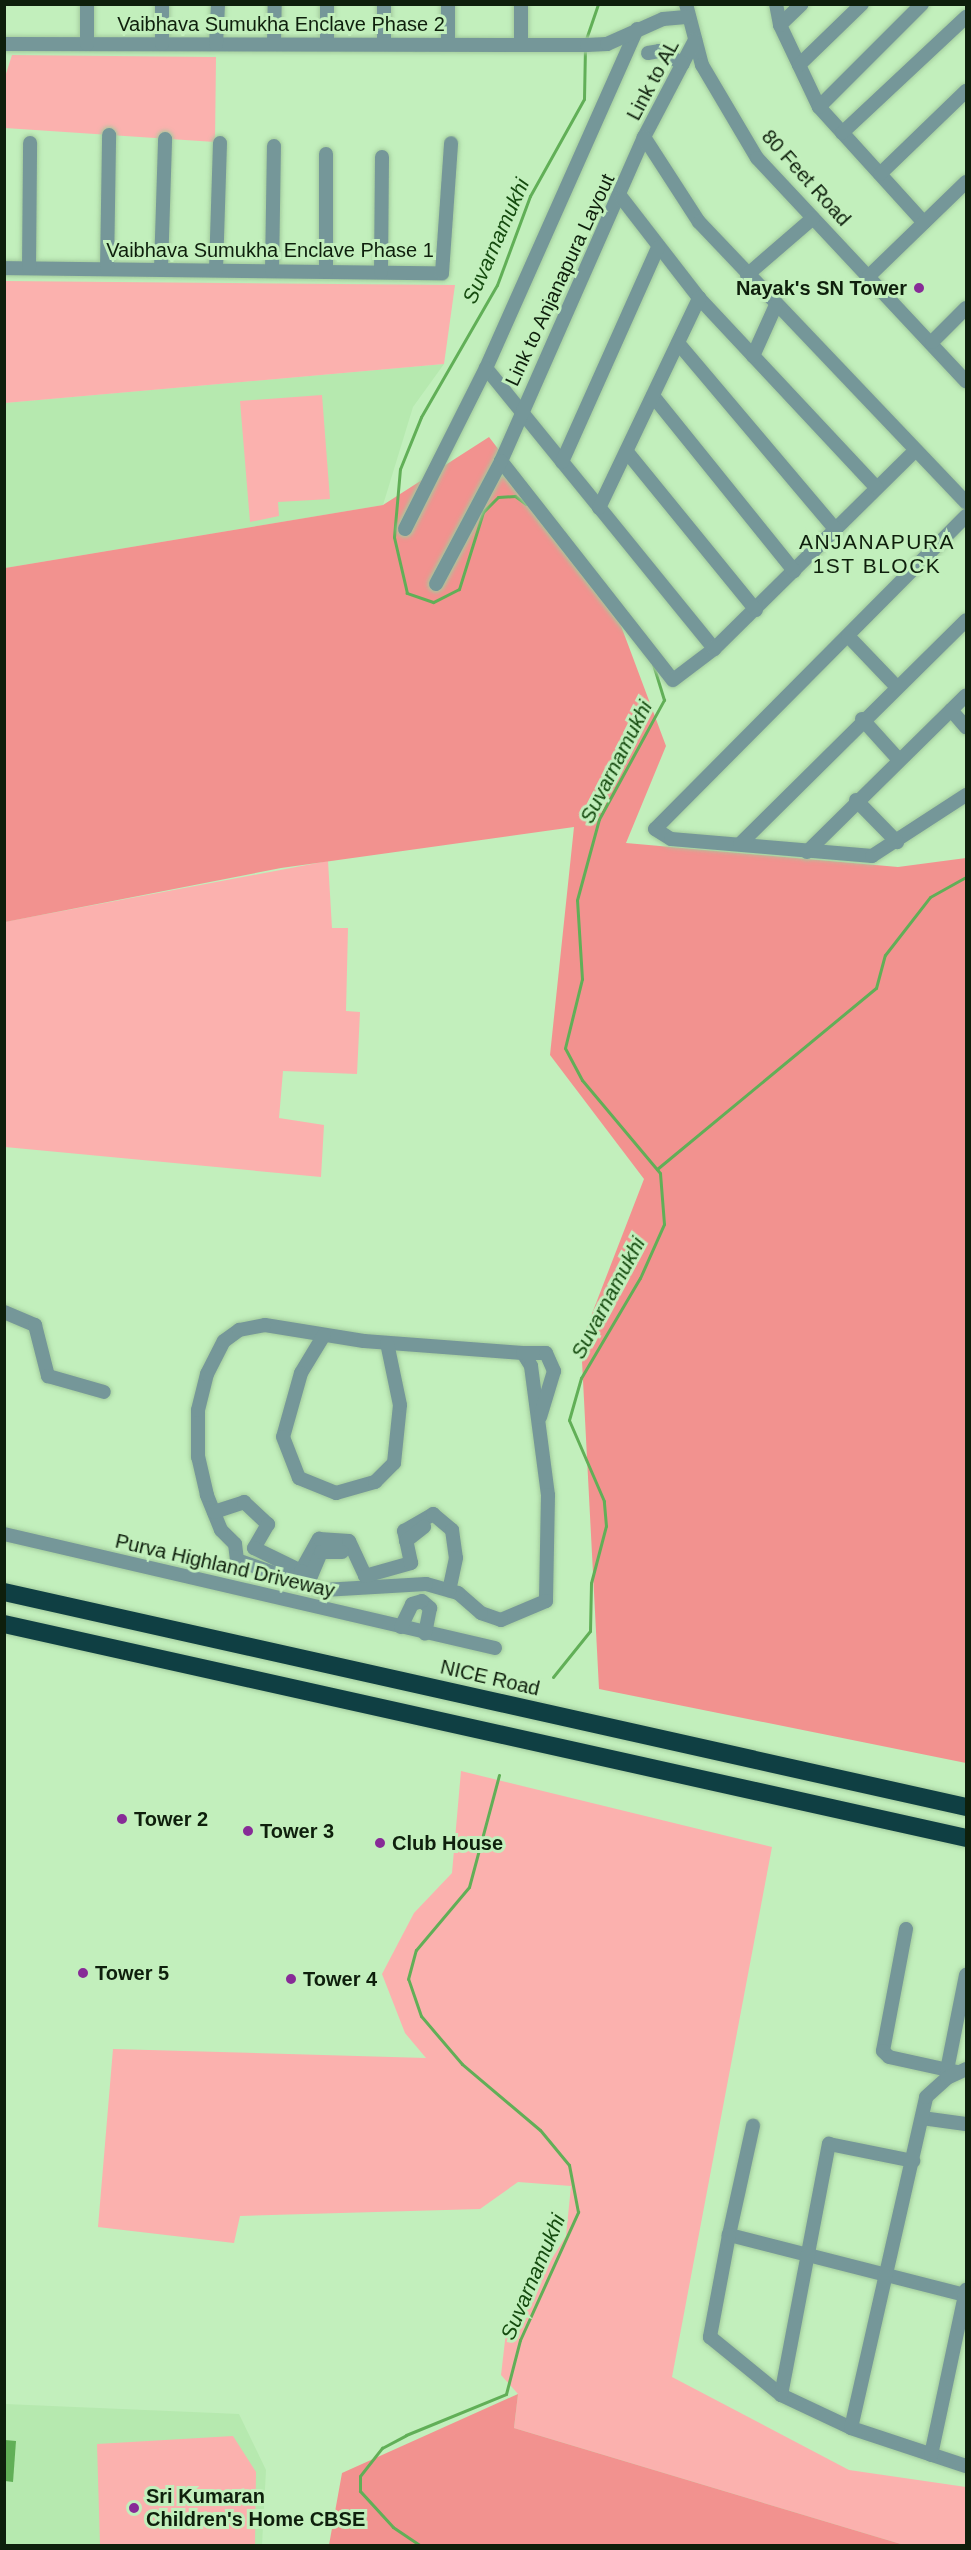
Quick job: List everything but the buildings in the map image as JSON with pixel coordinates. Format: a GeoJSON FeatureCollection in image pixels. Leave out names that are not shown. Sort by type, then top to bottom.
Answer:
{"type":"FeatureCollection","features":[{"type":"Feature","properties":{"kind":"highway","name":"NICE Road"},"geometry":{"type":"LineString","coordinates":[[4,1592],[966,1807]]}},
{"type":"Feature","properties":{"kind":"highway"},"geometry":{"type":"LineString","coordinates":[[4,1624],[966,1838]]}},
{"type":"Feature","properties":{"kind":"street"},"geometry":{"type":"LineString","coordinates":[[87,4],[87,44]]}},
{"type":"Feature","properties":{"kind":"street"},"geometry":{"type":"LineString","coordinates":[[162,4],[162,44]]}},
{"type":"Feature","properties":{"kind":"street"},"geometry":{"type":"LineString","coordinates":[[216,44],[218,4]]}},
{"type":"Feature","properties":{"kind":"street"},"geometry":{"type":"LineString","coordinates":[[274,43],[275,4]]}},
{"type":"Feature","properties":{"kind":"street"},"geometry":{"type":"LineString","coordinates":[[327,4],[327,43]]}},
{"type":"Feature","properties":{"kind":"street"},"geometry":{"type":"LineString","coordinates":[[384,4],[384,43]]}},
{"type":"Feature","properties":{"kind":"street"},"geometry":{"type":"LineString","coordinates":[[448,4],[448,43]]}},
{"type":"Feature","properties":{"kind":"street"},"geometry":{"type":"LineString","coordinates":[[521,4],[521,43]]}},
{"type":"Feature","properties":{"kind":"street"},"geometry":{"type":"LineString","coordinates":[[777,4],[780,25],[819,107],[924,223]]}},
{"type":"Feature","properties":{"kind":"street"},"geometry":{"type":"LineString","coordinates":[[780,25],[802,4]]}},
{"type":"Feature","properties":{"kind":"street"},"geometry":{"type":"LineString","coordinates":[[799,65],[862,4]]}},
{"type":"Feature","properties":{"kind":"street"},"geometry":{"type":"LineString","coordinates":[[819,107],[922,4]]}},
{"type":"Feature","properties":{"kind":"street","name":"Vaibhava Sumukha Enclave Phase 2"},"geometry":{"type":"LineString","coordinates":[[4,44],[558,43],[587,45],[607,44],[637,29],[686,11]]}},
{"type":"Feature","properties":{"kind":"street","name":"80 Feet Road"},"geometry":{"type":"LineString","coordinates":[[686,11],[711,85],[757,158],[932,342],[966,381]]}},
{"type":"Feature","properties":{"kind":"street"},"geometry":{"type":"LineString","coordinates":[[842,133],[966,16]]}},
{"type":"Feature","properties":{"kind":"street","name":"Link to Anjanapura Layout"},"geometry":{"type":"LineString","coordinates":[[637,29],[486,368],[522,411],[621,197],[644,137]]}},
{"type":"Feature","properties":{"kind":"street","name":"Link to AL"},"geometry":{"type":"LineString","coordinates":[[644,137],[695,40]]}},
{"type":"Feature","properties":{"kind":"street"},"geometry":{"type":"LineString","coordinates":[[648,53],[659,51],[683,63]]}},
{"type":"Feature","properties":{"kind":"street"},"geometry":{"type":"LineString","coordinates":[[880,174],[966,91]]}},
{"type":"Feature","properties":{"kind":"street"},"geometry":{"type":"LineString","coordinates":[[107,269],[109,135]]}},
{"type":"Feature","properties":{"kind":"street"},"geometry":{"type":"LineString","coordinates":[[644,137],[699,222],[747,275],[966,502]]}},
{"type":"Feature","properties":{"kind":"street"},"geometry":{"type":"LineString","coordinates":[[161,270],[165,139]]}},
{"type":"Feature","properties":{"kind":"street"},"geometry":{"type":"LineString","coordinates":[[29,268],[30,143]]}},
{"type":"Feature","properties":{"kind":"street"},"geometry":{"type":"LineString","coordinates":[[216,270],[220,143]]}},
{"type":"Feature","properties":{"kind":"street","name":"Vaibhava Sumukha Enclave Phase 1"},"geometry":{"type":"LineString","coordinates":[[4,268],[442,273],[451,143]]}},
{"type":"Feature","properties":{"kind":"street"},"geometry":{"type":"LineString","coordinates":[[272,271],[274,146]]}},
{"type":"Feature","properties":{"kind":"street"},"geometry":{"type":"LineString","coordinates":[[326,154],[326,271]]}},
{"type":"Feature","properties":{"kind":"street"},"geometry":{"type":"LineString","coordinates":[[381,272],[382,157]]}},
{"type":"Feature","properties":{"kind":"street"},"geometry":{"type":"LineString","coordinates":[[868,276],[966,182]]}},
{"type":"Feature","properties":{"kind":"street"},"geometry":{"type":"LineString","coordinates":[[621,197],[699,298],[877,488]]}},
{"type":"Feature","properties":{"kind":"street"},"geometry":{"type":"LineString","coordinates":[[747,275],[813,218]]}},
{"type":"Feature","properties":{"kind":"street"},"geometry":{"type":"LineString","coordinates":[[562,462],[658,247]]}},
{"type":"Feature","properties":{"kind":"street"},"geometry":{"type":"LineString","coordinates":[[599,508],[699,298]]}},
{"type":"Feature","properties":{"kind":"street"},"geometry":{"type":"LineString","coordinates":[[753,356],[776,305]]}},
{"type":"Feature","properties":{"kind":"street"},"geometry":{"type":"LineString","coordinates":[[932,342],[966,308]]}},
{"type":"Feature","properties":{"kind":"street"},"geometry":{"type":"LineString","coordinates":[[678,343],[836,530]]}},
{"type":"Feature","properties":{"kind":"street"},"geometry":{"type":"LineString","coordinates":[[405,529],[486,368]]}},
{"type":"Feature","properties":{"kind":"street"},"geometry":{"type":"LineString","coordinates":[[653,396],[794,571]]}},
{"type":"Feature","properties":{"kind":"street"},"geometry":{"type":"LineString","coordinates":[[436,584],[501,461],[522,411],[714,649]]}},
{"type":"Feature","properties":{"kind":"street"},"geometry":{"type":"LineString","coordinates":[[501,461],[673,681],[714,649],[756,610],[915,451]]}},
{"type":"Feature","properties":{"kind":"street"},"geometry":{"type":"LineString","coordinates":[[627,452],[756,610]]}},
{"type":"Feature","properties":{"kind":"street"},"geometry":{"type":"LineString","coordinates":[[966,516],[655,829],[671,839],[872,856],[897,842],[966,795]]}},
{"type":"Feature","properties":{"kind":"street"},"geometry":{"type":"LineString","coordinates":[[740,844],[862,719],[966,620]]}},
{"type":"Feature","properties":{"kind":"street"},"geometry":{"type":"LineString","coordinates":[[848,636],[896,686]]}},
{"type":"Feature","properties":{"kind":"street"},"geometry":{"type":"LineString","coordinates":[[807,852],[856,800],[966,695]]}},
{"type":"Feature","properties":{"kind":"street"},"geometry":{"type":"LineString","coordinates":[[951,710],[966,727]]}},
{"type":"Feature","properties":{"kind":"street"},"geometry":{"type":"LineString","coordinates":[[862,719],[898,760]]}},
{"type":"Feature","properties":{"kind":"street"},"geometry":{"type":"LineString","coordinates":[[856,800],[897,842]]}},
{"type":"Feature","properties":{"kind":"street"},"geometry":{"type":"LineString","coordinates":[[4,1312],[35,1324],[48,1376],[104,1392]]}},
{"type":"Feature","properties":{"kind":"street","name":"Purva Highland Driveway"},"geometry":{"type":"LineString","coordinates":[[265,1325],[324,1335],[387,1343],[523,1353],[531,1366],[548,1495],[546,1601],[501,1620],[448,1590],[426,1584],[345,1592],[256,1569],[237,1560],[235,1544],[214,1512],[198,1456],[198,1410],[207,1374],[224,1341],[239,1330],[265,1325]]}},
{"type":"Feature","properties":{"kind":"street"},"geometry":{"type":"LineString","coordinates":[[324,1335],[301,1373],[283,1437],[299,1478],[336,1493],[375,1482],[394,1463],[400,1405],[387,1343]]}},
{"type":"Feature","properties":{"kind":"street"},"geometry":{"type":"LineString","coordinates":[[523,1353],[546,1353],[554,1371],[538,1423]]}},
{"type":"Feature","properties":{"kind":"street"},"geometry":{"type":"LineString","coordinates":[[214,1512],[244,1502],[268,1524],[254,1548],[311,1576],[321,1551],[342,1552]]}},
{"type":"Feature","properties":{"kind":"street"},"geometry":{"type":"LineString","coordinates":[[301,1571],[318,1539],[349,1541],[365,1576],[411,1563],[406,1541],[406,1526],[428,1512],[452,1530],[456,1558],[448,1590]]}},
{"type":"Feature","properties":{"kind":"street"},"geometry":{"type":"LineString","coordinates":[[406,1541],[424,1527]]}},
{"type":"Feature","properties":{"kind":"street","name":"Purva Highland Driveway"},"geometry":{"type":"LineString","coordinates":[[4,1534],[425,1634],[495,1648]]}},
{"type":"Feature","properties":{"kind":"street"},"geometry":{"type":"LineString","coordinates":[[422,1601],[426,1584]]}},
{"type":"Feature","properties":{"kind":"street"},"geometry":{"type":"LineString","coordinates":[[401,1627],[411,1604],[422,1601]]}},
{"type":"Feature","properties":{"kind":"street"},"geometry":{"type":"LineString","coordinates":[[422,1601],[430,1608],[425,1634]]}},
{"type":"Feature","properties":{"kind":"street"},"geometry":{"type":"LineString","coordinates":[[906,1929],[883,2051],[957,2071]]}},
{"type":"Feature","properties":{"kind":"street"},"geometry":{"type":"LineString","coordinates":[[851,2428],[888,2276],[926,2097],[957,2071],[966,1975]]}},
{"type":"Feature","properties":{"kind":"street"},"geometry":{"type":"LineString","coordinates":[[922,2118],[966,2124]]}},
{"type":"Feature","properties":{"kind":"street"},"geometry":{"type":"LineString","coordinates":[[753,2126],[710,2337],[781,2396],[851,2428],[966,2466]]}},
{"type":"Feature","properties":{"kind":"street"},"geometry":{"type":"LineString","coordinates":[[781,2396],[829,2144],[913,2161]]}},
{"type":"Feature","properties":{"kind":"street"},"geometry":{"type":"LineString","coordinates":[[729,2235],[888,2276],[966,2293],[963,2325],[931,2455]]}},
{"type":"Feature","properties":{"kind":"shaded area"},"geometry":{"type":"Polygon","coordinates":[[[12,55],[216,57],[215,142],[5,128],[4,80],[12,55]]]}},
{"type":"Feature","properties":{"kind":"shaded area"},"geometry":{"type":"Polygon","coordinates":[[[5,281],[455,285],[444,364],[5,403],[5,281]]]}},
{"type":"Feature","properties":{"kind":"shaded area"},"geometry":{"type":"Polygon","coordinates":[[[444,364],[413,407],[383,505],[5,568],[5,403],[444,364]]]}},
{"type":"Feature","properties":{"kind":"shaded area"},"geometry":{"type":"Polygon","coordinates":[[[322,395],[330,499],[278,502],[279,516],[250,522],[240,401],[322,395]]]}},
{"type":"Feature","properties":{"kind":"shaded area"},"geometry":{"type":"Polygon","coordinates":[[[489,437],[608,591],[666,746],[626,843],[898,867],[966,858],[966,1763],[599,1689],[581,1342],[644,1179],[550,1055],[574,827],[281,868],[5,922],[5,568],[383,505],[489,437]]]}},
{"type":"Feature","properties":{"kind":"shaded area"},"geometry":{"type":"Polygon","coordinates":[[[328,861],[332,928],[348,928],[346,1011],[360,1012],[357,1074],[283,1071],[279,1118],[324,1125],[321,1177],[5,1147],[4,922],[328,861]]]}},
{"type":"Feature","properties":{"kind":"shaded area"},"geometry":{"type":"Polygon","coordinates":[[[461,1771],[772,1847],[672,2377],[849,2470],[966,2487],[966,2545],[904,2545],[514,2428],[518,2394],[501,2375],[506,2332],[566,2236],[571,2186],[518,2182],[480,2209],[240,2216],[234,2243],[98,2227],[113,2049],[426,2058],[405,2033],[382,1974],[414,1913],[452,1873],[461,1771]]]}},
{"type":"Feature","properties":{"kind":"shaded area"},"geometry":{"type":"Polygon","coordinates":[[[518,2394],[514,2428],[904,2545],[329,2545],[342,2473],[518,2394]]]}},
{"type":"Feature","properties":{"kind":"shaded area","name":"Sri Kumaran Children's Home CBSE"},"geometry":{"type":"Polygon","coordinates":[[[5,2404],[239,2414],[266,2470],[262,2545],[5,2546],[5,2404]]]}},
{"type":"Feature","properties":{"kind":"shaded area"},"geometry":{"type":"Polygon","coordinates":[[[233,2436],[256,2472],[255,2545],[100,2545],[97,2444],[233,2436]]]}},
{"type":"Feature","properties":{"kind":"shaded area"},"geometry":{"type":"Polygon","coordinates":[[[5,2440],[16,2441],[13,2482],[5,2481],[5,2440]]]}},
{"type":"Feature","properties":{"kind":"waterway","name":"Suvarnamukhi"},"geometry":{"type":"LineString","coordinates":[[585,42],[598,4]]}},
{"type":"Feature","properties":{"kind":"waterway","name":"Suvarnamukhi"},"geometry":{"type":"LineString","coordinates":[[526,504],[515,496],[498,497],[483,512],[459,589],[433,602],[407,593],[394,537],[400,469],[421,417],[497,285],[530,196],[584,99],[585,49]]}},
{"type":"Feature","properties":{"kind":"waterway","name":"Suvarnamukhi"},"geometry":{"type":"LineString","coordinates":[[553,1677],[590,1631],[591,1583],[606,1526],[604,1501],[569,1420],[581,1378],[640,1278],[664,1224],[660,1173],[582,1080],[565,1048],[582,979],[577,900],[599,819],[664,700],[653,664]]}},
{"type":"Feature","properties":{"kind":"waterway"},"geometry":{"type":"LineString","coordinates":[[657,1169],[876,988],[885,955],[930,897],[966,877]]}},
{"type":"Feature","properties":{"kind":"waterway","name":"Suvarnamukhi"},"geometry":{"type":"LineString","coordinates":[[421,2546],[393,2527],[360,2491],[360,2476],[382,2448],[406,2435],[506,2394],[520,2340],[578,2212],[569,2165],[540,2130],[462,2064],[421,2016],[408,1979],[416,1950],[469,1887],[499,1775]]}},
{"type":"Feature","properties":{"kind":"place","name":"Nayak's SN Tower"},"geometry":{"type":"Point","coordinates":[919,288]}},
{"type":"Feature","properties":{"kind":"place","name":"Tower 2"},"geometry":{"type":"Point","coordinates":[122,1819]}},
{"type":"Feature","properties":{"kind":"place","name":"Tower 3"},"geometry":{"type":"Point","coordinates":[248,1831]}},
{"type":"Feature","properties":{"kind":"place","name":"Club House"},"geometry":{"type":"Point","coordinates":[380,1843]}},
{"type":"Feature","properties":{"kind":"place","name":"Tower 5"},"geometry":{"type":"Point","coordinates":[83,1973]}},
{"type":"Feature","properties":{"kind":"place","name":"Tower 4"},"geometry":{"type":"Point","coordinates":[291,1979]}},
{"type":"Feature","properties":{"kind":"place","name":"Sri Kumaran Children's Home CBSE"},"geometry":{"type":"Point","coordinates":[134,2508]}},
{"type":"Feature","properties":{"kind":"district","name":"ANJANAPURA 1ST BLOCK"},"geometry":{"type":"Point","coordinates":[877,554]}}]}
